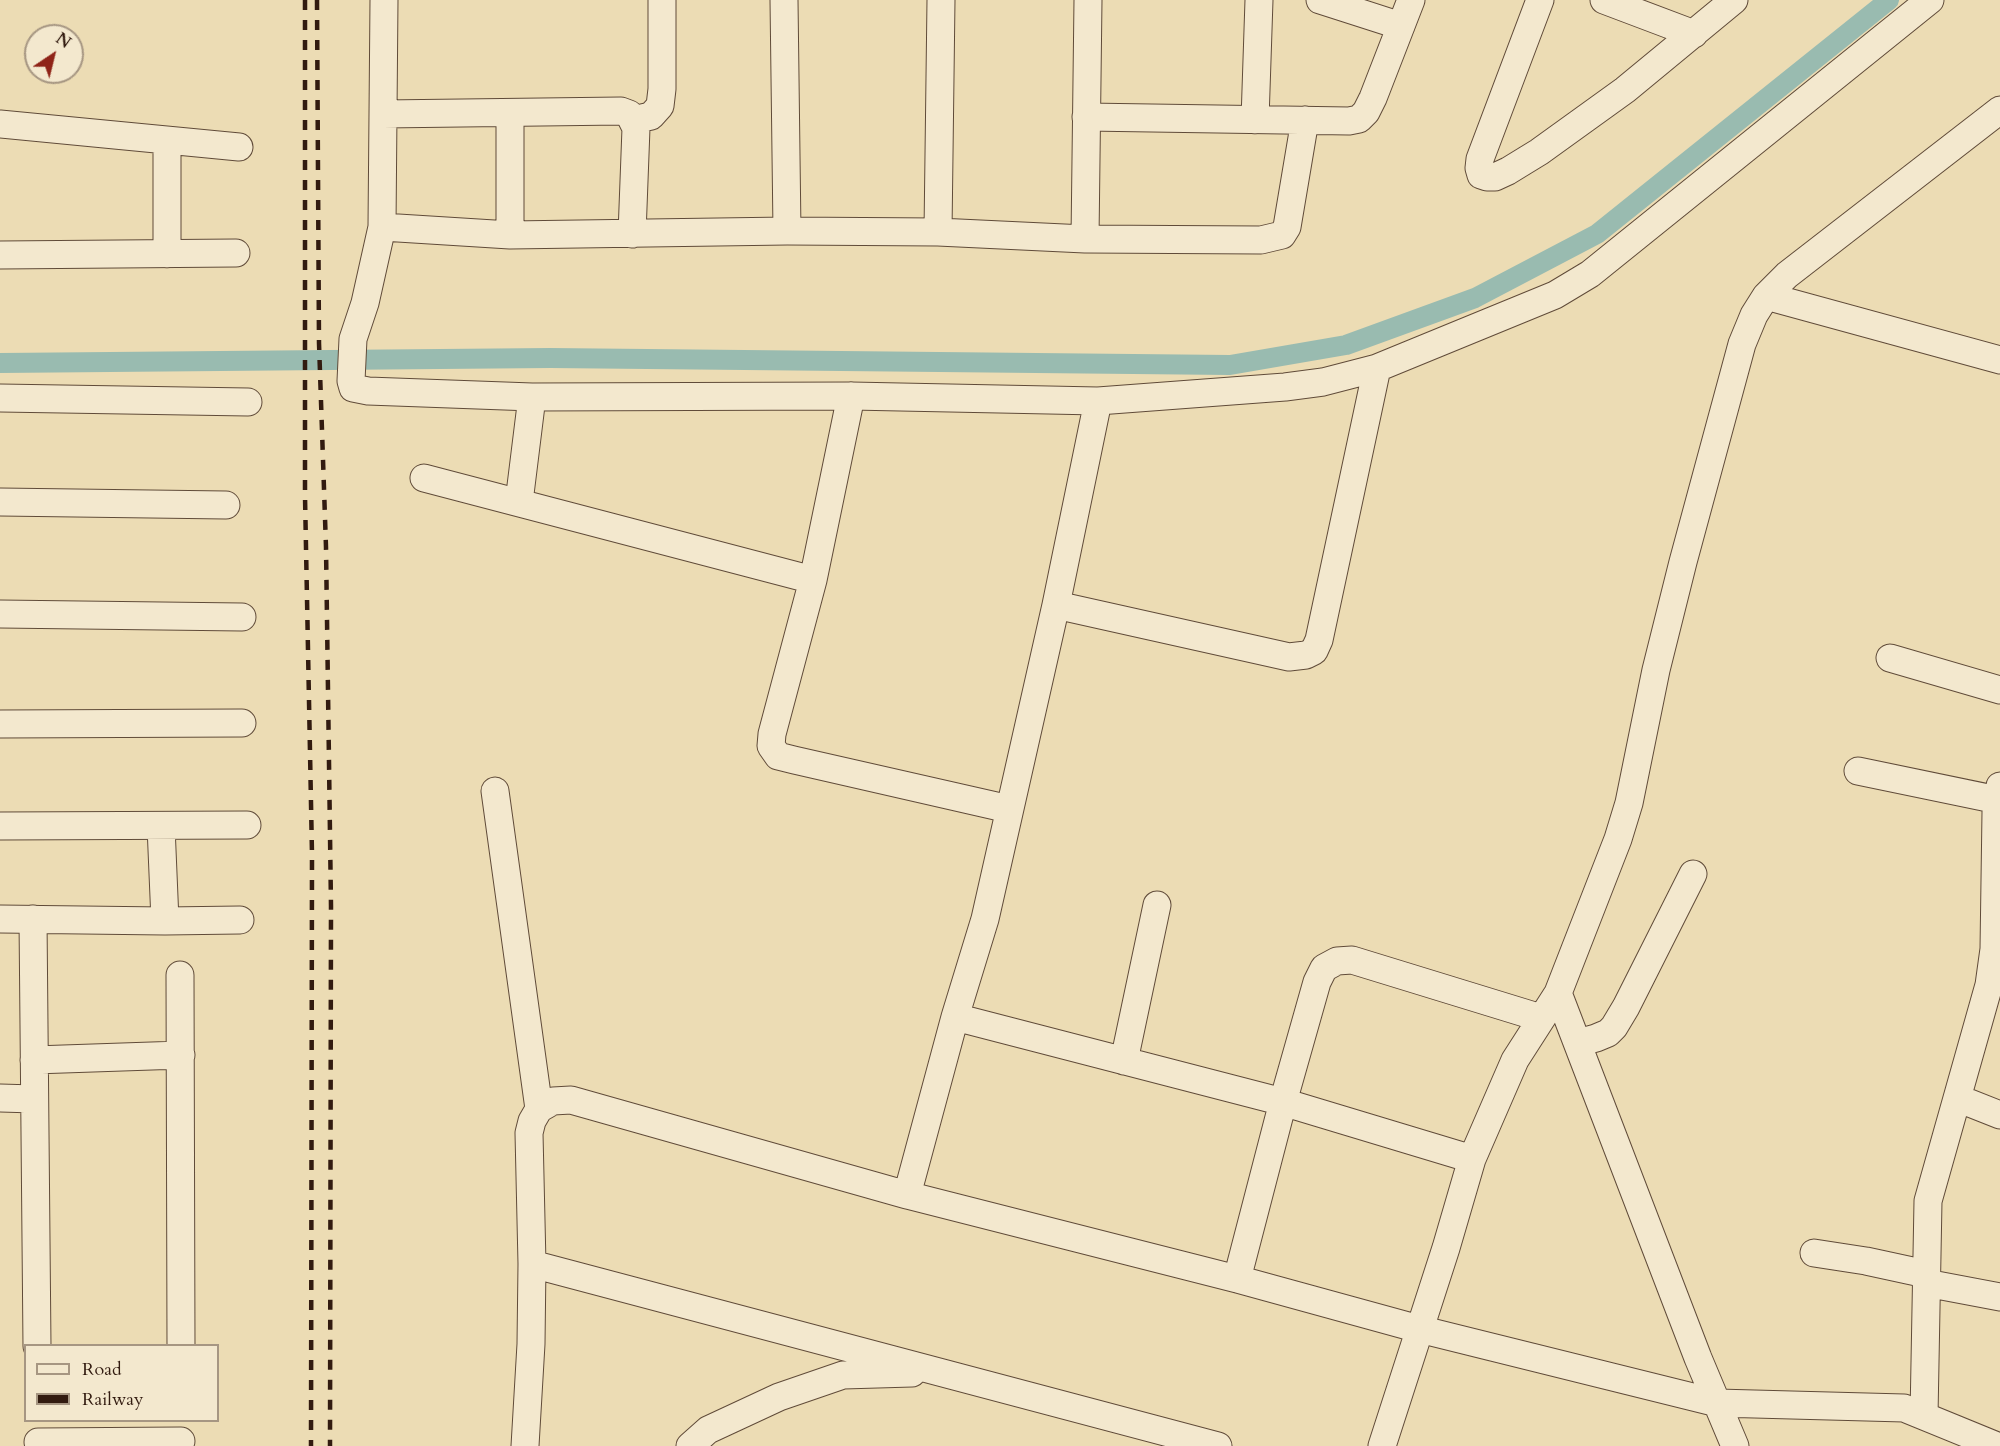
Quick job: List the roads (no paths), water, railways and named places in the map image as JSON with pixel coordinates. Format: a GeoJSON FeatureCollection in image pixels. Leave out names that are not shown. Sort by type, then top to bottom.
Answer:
{"type":"FeatureCollection","features":[{"type":"Feature","properties":{"kind":"street"},"geometry":{"type":"LineString","coordinates":[[384,0],[382,227],[365,303],[353,339],[351,376],[353,388],[368,391],[532,397],[851,396],[1098,401],[1323,382],[1377,368],[1555,295],[1590,274],[1930,0]]}},
{"type":"Feature","properties":{"kind":"street"},"geometry":{"type":"LineString","coordinates":[[633,120],[651,116],[660,106],[662,0]]}},
{"type":"Feature","properties":{"kind":"street"},"geometry":{"type":"LineString","coordinates":[[784,0],[787,231]]}},
{"type":"Feature","properties":{"kind":"street"},"geometry":{"type":"LineString","coordinates":[[938,232],[940,0]]}},
{"type":"Feature","properties":{"kind":"street"},"geometry":{"type":"LineString","coordinates":[[1085,239],[1089,0]]}},
{"type":"Feature","properties":{"kind":"street"},"geometry":{"type":"LineString","coordinates":[[1255,120],[1259,0]]}},
{"type":"Feature","properties":{"kind":"street"},"geometry":{"type":"LineString","coordinates":[[1320,0],[1401,26]]}},
{"type":"Feature","properties":{"kind":"street"},"geometry":{"type":"LineString","coordinates":[[1086,117],[1349,121],[1359,119],[1366,112],[1411,0]]}},
{"type":"Feature","properties":{"kind":"street"},"geometry":{"type":"LineString","coordinates":[[1540,0],[1480,159],[1481,175],[1487,177],[1495,177],[1508,171],[1539,152],[1624,90],[1734,0]]}},
{"type":"Feature","properties":{"kind":"street"},"geometry":{"type":"LineString","coordinates":[[1604,0],[1649,8],[1694,34]]}},
{"type":"Feature","properties":{"kind":"street"},"geometry":{"type":"LineString","coordinates":[[1382,1446],[1446,1248],[1472,1159],[1515,1060],[1558,993],[1623,821],[1656,670],[1683,562],[1742,344],[1754,315],[1766,296],[1788,275],[2000,110]]}},
{"type":"Feature","properties":{"kind":"street"},"geometry":{"type":"LineString","coordinates":[[383,114],[621,111],[629,114],[636,128],[633,234]]}},
{"type":"Feature","properties":{"kind":"street"},"geometry":{"type":"LineString","coordinates":[[510,113],[510,235]]}},
{"type":"Feature","properties":{"kind":"street"},"geometry":{"type":"LineString","coordinates":[[382,227],[510,235],[787,231],[938,232],[1085,239],[1261,240],[1282,235],[1287,227],[1305,120]]}},
{"type":"Feature","properties":{"kind":"street"},"geometry":{"type":"LineString","coordinates":[[0,124],[238,147]]}},
{"type":"Feature","properties":{"kind":"street"},"geometry":{"type":"LineString","coordinates":[[167,140],[167,254]]}},
{"type":"Feature","properties":{"kind":"street"},"geometry":{"type":"LineString","coordinates":[[0,255],[236,253]]}},
{"type":"Feature","properties":{"kind":"street"},"geometry":{"type":"LineString","coordinates":[[1766,296],[2000,360]]}},
{"type":"Feature","properties":{"kind":"street"},"geometry":{"type":"LineString","coordinates":[[1056,605],[1289,657],[1306,655],[1314,651],[1319,639],[1377,368]]}},
{"type":"Feature","properties":{"kind":"street"},"geometry":{"type":"LineString","coordinates":[[851,396],[813,580],[772,734],[771,746],[778,756],[1009,809]]}},
{"type":"Feature","properties":{"kind":"street"},"geometry":{"type":"LineString","coordinates":[[519,502],[532,397]]}},
{"type":"Feature","properties":{"kind":"street"},"geometry":{"type":"LineString","coordinates":[[0,398],[248,402]]}},
{"type":"Feature","properties":{"kind":"street"},"geometry":{"type":"LineString","coordinates":[[907,1195],[955,1017],[985,919],[1056,605],[1098,401]]}},
{"type":"Feature","properties":{"kind":"street"},"geometry":{"type":"LineString","coordinates":[[424,478],[813,580]]}},
{"type":"Feature","properties":{"kind":"street"},"geometry":{"type":"LineString","coordinates":[[0,502],[226,505]]}},
{"type":"Feature","properties":{"kind":"street"},"geometry":{"type":"LineString","coordinates":[[0,614],[242,617]]}},
{"type":"Feature","properties":{"kind":"street"},"geometry":{"type":"LineString","coordinates":[[1890,658],[2000,690]]}},
{"type":"Feature","properties":{"kind":"street"},"geometry":{"type":"LineString","coordinates":[[0,724],[242,723]]}},
{"type":"Feature","properties":{"kind":"street"},"geometry":{"type":"LineString","coordinates":[[1858,771],[1999,793],[1994,987],[1957,1098],[1928,1201],[1924,1416]]}},
{"type":"Feature","properties":{"kind":"street"},"geometry":{"type":"LineString","coordinates":[[495,791],[539,1109]]}},
{"type":"Feature","properties":{"kind":"street"},"geometry":{"type":"LineString","coordinates":[[0,826],[247,825]]}},
{"type":"Feature","properties":{"kind":"street"},"geometry":{"type":"LineString","coordinates":[[161,826],[165,921]]}},
{"type":"Feature","properties":{"kind":"street"},"geometry":{"type":"LineString","coordinates":[[1578,1043],[1596,1038],[1614,1027],[1693,874]]}},
{"type":"Feature","properties":{"kind":"street"},"geometry":{"type":"LineString","coordinates":[[1124,1061],[1157,905]]}},
{"type":"Feature","properties":{"kind":"street"},"geometry":{"type":"LineString","coordinates":[[0,919],[240,920]]}},
{"type":"Feature","properties":{"kind":"street"},"geometry":{"type":"LineString","coordinates":[[33,919],[37,1344]]}},
{"type":"Feature","properties":{"kind":"street"},"geometry":{"type":"LineString","coordinates":[[1237,1279],[1283,1102],[1317,982],[1324,968],[1337,961],[1352,960],[1541,1018]]}},
{"type":"Feature","properties":{"kind":"street"},"geometry":{"type":"LineString","coordinates":[[180,975],[181,1344]]}},
{"type":"Feature","properties":{"kind":"street"},"geometry":{"type":"LineString","coordinates":[[1558,993],[1735,1446]]}},
{"type":"Feature","properties":{"kind":"street"},"geometry":{"type":"LineString","coordinates":[[955,1017],[1283,1102],[1472,1159]]}},
{"type":"Feature","properties":{"kind":"street"},"geometry":{"type":"LineString","coordinates":[[34,1060],[181,1055]]}},
{"type":"Feature","properties":{"kind":"street"},"geometry":{"type":"LineString","coordinates":[[0,1098],[34,1099]]}},
{"type":"Feature","properties":{"kind":"street"},"geometry":{"type":"LineString","coordinates":[[1957,1098],[2000,1115]]}},
{"type":"Feature","properties":{"kind":"street"},"geometry":{"type":"LineString","coordinates":[[525,1446],[531,1344],[529,1133],[532,1121],[539,1109],[553,1101],[571,1100],[907,1195],[1237,1279],[1419,1329],[1717,1403],[1904,1408],[1997,1446]]}},
{"type":"Feature","properties":{"kind":"street"},"geometry":{"type":"LineString","coordinates":[[1814,1253],[1866,1261],[2000,1298]]}},
{"type":"Feature","properties":{"kind":"street"},"geometry":{"type":"LineString","coordinates":[[532,1264],[1218,1446]]}},
{"type":"Feature","properties":{"kind":"street"},"geometry":{"type":"LineString","coordinates":[[690,1446],[708,1430],[779,1397],[843,1375],[942,1373]]}},
{"type":"Feature","properties":{"kind":"street"},"geometry":{"type":"LineString","coordinates":[[38,1436],[181,1436]]}},
{"type":"Feature","properties":{"kind":"waterway"},"geometry":{"type":"LineString","coordinates":[[0,363],[550,358],[1230,365],[1346,345],[1475,298],[1597,234],[1889,0]]}},
{"type":"Feature","properties":{"kind":"railway"},"geometry":{"type":"LineString","coordinates":[[305,0],[305,496],[312,854],[311,1446]]}},
{"type":"Feature","properties":{"kind":"railway"},"geometry":{"type":"LineString","coordinates":[[317,0],[319,343],[326,547],[331,906],[330,1446]]}}]}
